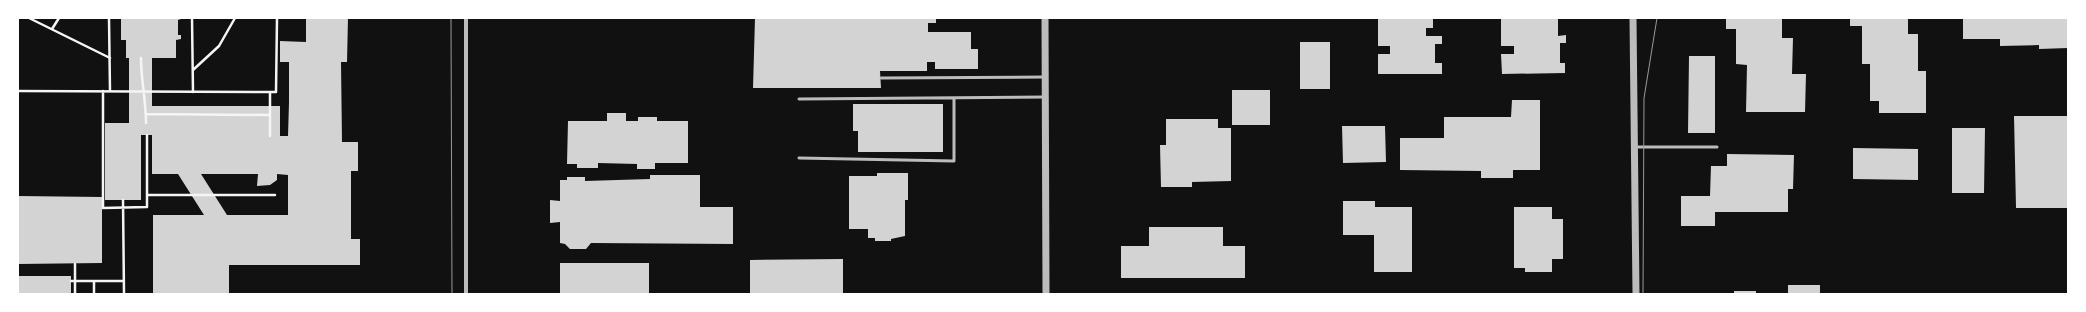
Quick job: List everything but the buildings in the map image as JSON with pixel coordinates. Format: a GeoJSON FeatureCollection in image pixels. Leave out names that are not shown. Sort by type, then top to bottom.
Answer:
{"type":"FeatureCollection","features":[{"type":"Feature","properties":{"kind":"street"},"geometry":{"type":"LineString","coordinates":[[466,18],[466,294]]}},
{"type":"Feature","properties":{"kind":"street"},"geometry":{"type":"LineString","coordinates":[[1045,18],[1046,294]]}},
{"type":"Feature","properties":{"kind":"street"},"geometry":{"type":"LineString","coordinates":[[1633,18],[1636,294]]}},
{"type":"Feature","properties":{"kind":"lane"},"geometry":{"type":"LineString","coordinates":[[881,78],[1045,77]]}},
{"type":"Feature","properties":{"kind":"lane"},"geometry":{"type":"LineString","coordinates":[[799,99],[1045,97]]}},
{"type":"Feature","properties":{"kind":"lane"},"geometry":{"type":"LineString","coordinates":[[799,158],[954,161],[954,98]]}},
{"type":"Feature","properties":{"kind":"lane"},"geometry":{"type":"LineString","coordinates":[[1635,147],[1717,147]]}},
{"type":"Feature","properties":{"kind":"path"},"geometry":{"type":"LineString","coordinates":[[29,18],[110,58]]}},
{"type":"Feature","properties":{"kind":"path"},"geometry":{"type":"LineString","coordinates":[[52,29],[59,18]]}},
{"type":"Feature","properties":{"kind":"path"},"geometry":{"type":"LineString","coordinates":[[109,18],[110,91]]}},
{"type":"Feature","properties":{"kind":"path"},"geometry":{"type":"LineString","coordinates":[[192,18],[193,92]]}},
{"type":"Feature","properties":{"kind":"path"},"geometry":{"type":"LineString","coordinates":[[192,70],[219,46],[235,18]]}},
{"type":"Feature","properties":{"kind":"path"},"geometry":{"type":"LineString","coordinates":[[18,91],[276,92],[277,18]]}},
{"type":"Feature","properties":{"kind":"path"},"geometry":{"type":"LineString","coordinates":[[141,58],[141,79],[144,91],[146,122]]}},
{"type":"Feature","properties":{"kind":"path"},"geometry":{"type":"LineString","coordinates":[[103,91],[103,208],[147,207],[147,135]]}},
{"type":"Feature","properties":{"kind":"path"},"geometry":{"type":"LineString","coordinates":[[270,92],[270,136]]}},
{"type":"Feature","properties":{"kind":"path"},"geometry":{"type":"LineString","coordinates":[[146,114],[270,115]]}},
{"type":"Feature","properties":{"kind":"path"},"geometry":{"type":"LineString","coordinates":[[147,195],[275,195]]}},
{"type":"Feature","properties":{"kind":"path"},"geometry":{"type":"LineString","coordinates":[[123,200],[124,294]]}},
{"type":"Feature","properties":{"kind":"path"},"geometry":{"type":"LineString","coordinates":[[75,264],[75,294]]}},
{"type":"Feature","properties":{"kind":"path"},"geometry":{"type":"LineString","coordinates":[[71,281],[124,281]]}},
{"type":"Feature","properties":{"kind":"path"},"geometry":{"type":"LineString","coordinates":[[94,281],[94,294]]}},
{"type":"Feature","properties":{"kind":"tram line"},"geometry":{"type":"LineString","coordinates":[[451,18],[452,294]]}},
{"type":"Feature","properties":{"kind":"tram line"},"geometry":{"type":"LineString","coordinates":[[1643,294],[1644,98],[1657,18]]}}]}
